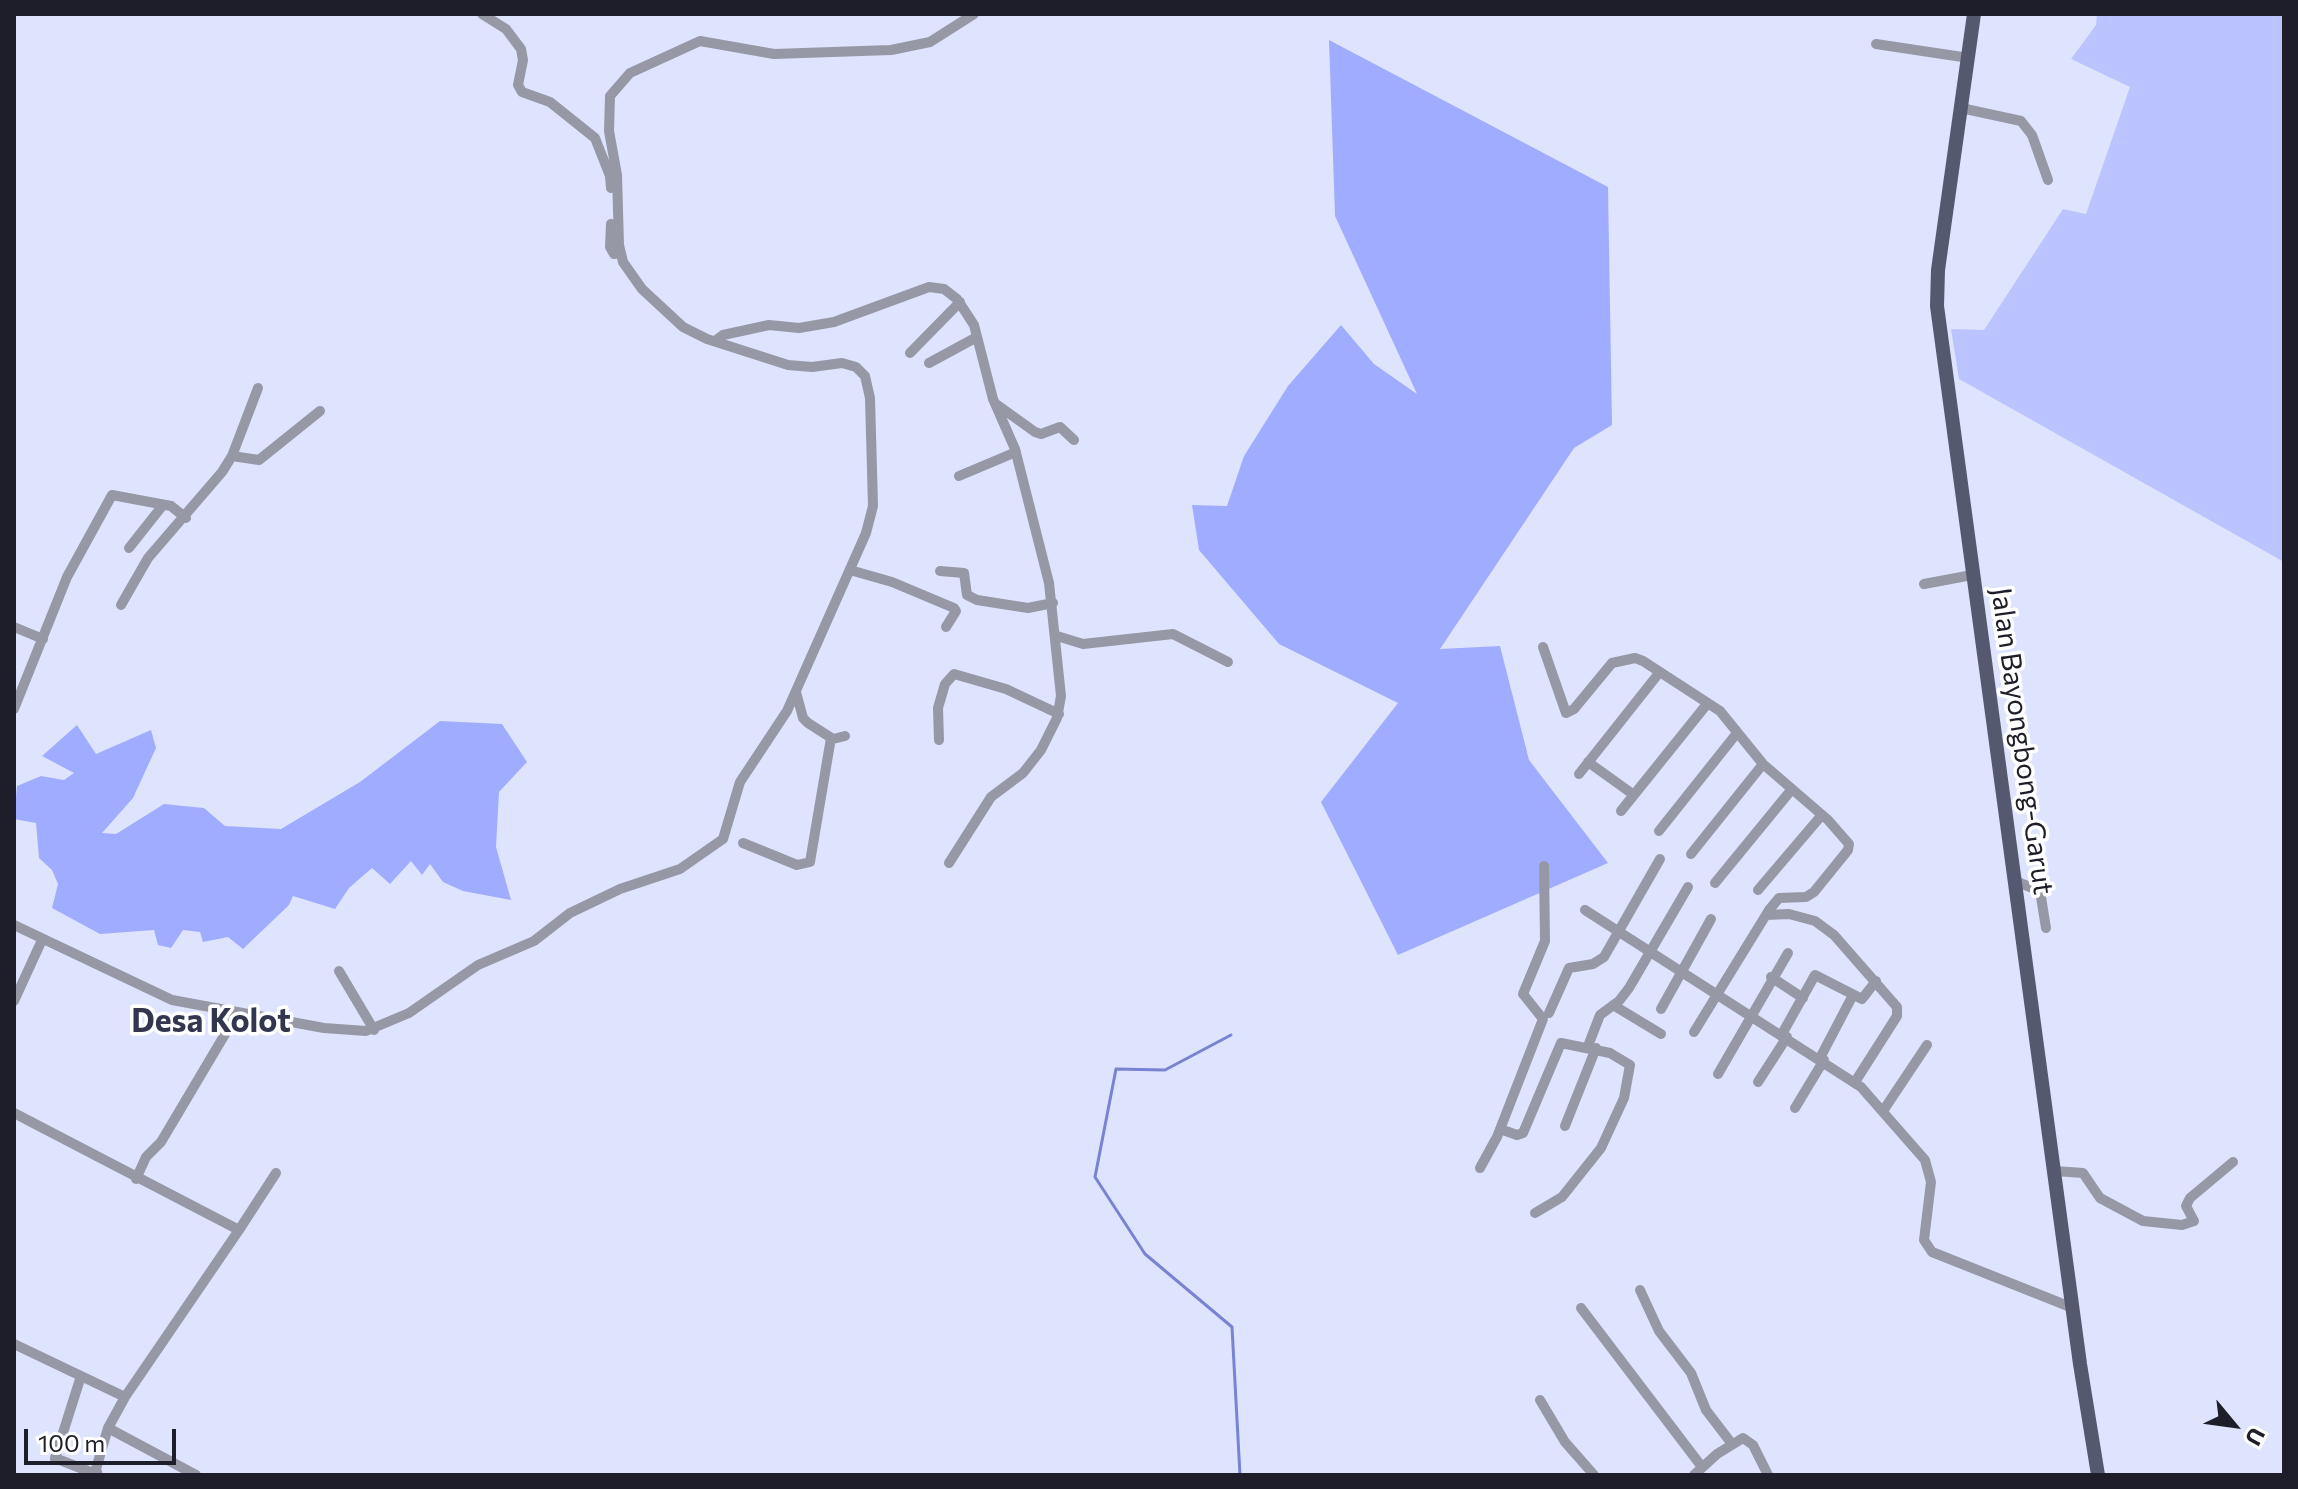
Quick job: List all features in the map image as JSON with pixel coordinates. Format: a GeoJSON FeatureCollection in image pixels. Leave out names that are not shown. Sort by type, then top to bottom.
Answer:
{"type":"FeatureCollection","features":[{"type":"Feature","properties":{"kind":"main road","name":"Jalan Bayongbong-Garut"},"geometry":{"type":"LineString","coordinates":[[1974,14],[1938,270],[1937,306],[2098,1475]]}},
{"type":"Feature","properties":{"kind":"street"},"geometry":{"type":"LineString","coordinates":[[482,14],[506,29],[521,49],[523,60],[518,85],[522,92],[550,102],[595,138],[610,176],[610,247],[614,254],[621,253]]}},
{"type":"Feature","properties":{"kind":"street"},"geometry":{"type":"LineString","coordinates":[[14,925],[172,1000],[342,1031],[374,1030],[409,1013],[478,965],[534,941],[570,913],[620,889],[680,869],[717,845],[727,833],[737,791],[749,765],[796,692],[850,570],[873,506],[872,420],[865,376],[856,367],[842,363],[812,367],[788,365],[715,341],[683,327],[633,278],[621,253],[617,231],[617,175],[608,109],[613,88],[630,73],[700,41],[774,54],[902,48],[930,42],[974,14]]}},
{"type":"Feature","properties":{"kind":"street"},"geometry":{"type":"LineString","coordinates":[[1876,44],[1969,58]]}},
{"type":"Feature","properties":{"kind":"street"},"geometry":{"type":"LineString","coordinates":[[1961,108],[2021,121],[2032,135],[2048,180]]}},
{"type":"Feature","properties":{"kind":"street"},"geometry":{"type":"LineString","coordinates":[[715,341],[723,335],[769,325],[799,328],[834,322],[929,287],[944,289],[957,305],[973,339],[1011,453],[1046,604],[1057,636],[1059,714],[1033,762],[991,797],[949,863]]}},
{"type":"Feature","properties":{"kind":"street"},"geometry":{"type":"LineString","coordinates":[[910,353],[957,305]]}},
{"type":"Feature","properties":{"kind":"street"},"geometry":{"type":"LineString","coordinates":[[929,363],[973,339]]}},
{"type":"Feature","properties":{"kind":"street"},"geometry":{"type":"LineString","coordinates":[[121,605],[148,558],[186,518],[232,456],[258,388]]}},
{"type":"Feature","properties":{"kind":"street"},"geometry":{"type":"LineString","coordinates":[[995,403],[1035,432],[1041,434],[1060,427],[1074,440]]}},
{"type":"Feature","properties":{"kind":"street"},"geometry":{"type":"LineString","coordinates":[[232,456],[259,460],[320,411]]}},
{"type":"Feature","properties":{"kind":"street"},"geometry":{"type":"LineString","coordinates":[[959,476],[1011,453]]}},
{"type":"Feature","properties":{"kind":"street"},"geometry":{"type":"LineString","coordinates":[[14,709],[67,577],[113,494],[163,505],[186,518]]}},
{"type":"Feature","properties":{"kind":"street"},"geometry":{"type":"LineString","coordinates":[[129,548],[163,505]]}},
{"type":"Feature","properties":{"kind":"street"},"geometry":{"type":"LineString","coordinates":[[850,570],[892,582],[954,608],[956,611],[946,627]]}},
{"type":"Feature","properties":{"kind":"street"},"geometry":{"type":"LineString","coordinates":[[940,571],[964,573],[967,595],[972,599],[1028,608],[1046,604]]}},
{"type":"Feature","properties":{"kind":"street"},"geometry":{"type":"LineString","coordinates":[[1924,584],[1972,575]]}},
{"type":"Feature","properties":{"kind":"street"},"geometry":{"type":"LineString","coordinates":[[14,627],[43,639]]}},
{"type":"Feature","properties":{"kind":"street"},"geometry":{"type":"LineString","coordinates":[[1057,636],[1083,644],[1173,634],[1228,662]]}},
{"type":"Feature","properties":{"kind":"street"},"geometry":{"type":"LineString","coordinates":[[1543,647],[1566,713],[1574,709],[1612,663],[1635,658],[1720,711],[1763,764],[1847,841],[1848,850],[1814,892],[1806,897],[1779,898],[1694,1032]]}},
{"type":"Feature","properties":{"kind":"street"},"geometry":{"type":"LineString","coordinates":[[1579,774],[1659,673]]}},
{"type":"Feature","properties":{"kind":"street"},"geometry":{"type":"LineString","coordinates":[[939,740],[938,708],[945,684],[954,674],[1006,689],[1059,714]]}},
{"type":"Feature","properties":{"kind":"street"},"geometry":{"type":"LineString","coordinates":[[796,692],[803,718],[831,738],[845,736]]}},
{"type":"Feature","properties":{"kind":"street"},"geometry":{"type":"LineString","coordinates":[[1621,811],[1707,704]]}},
{"type":"Feature","properties":{"kind":"street"},"geometry":{"type":"LineString","coordinates":[[1659,831],[1737,733]]}},
{"type":"Feature","properties":{"kind":"street"},"geometry":{"type":"LineString","coordinates":[[743,843],[797,865],[810,862],[831,738]]}},
{"type":"Feature","properties":{"kind":"street"},"geometry":{"type":"LineString","coordinates":[[1588,762],[1634,795]]}},
{"type":"Feature","properties":{"kind":"street"},"geometry":{"type":"LineString","coordinates":[[1691,854],[1763,764]]}},
{"type":"Feature","properties":{"kind":"street"},"geometry":{"type":"LineString","coordinates":[[1715,883],[1792,789]]}},
{"type":"Feature","properties":{"kind":"street"},"geometry":{"type":"LineString","coordinates":[[1758,890],[1821,816]]}},
{"type":"Feature","properties":{"kind":"street"},"geometry":{"type":"LineString","coordinates":[[1549,1013],[1569,968],[1600,961],[1660,859]]}},
{"type":"Feature","properties":{"kind":"street"},"geometry":{"type":"LineString","coordinates":[[1480,1168],[1500,1129],[1543,1019],[1523,994],[1545,941],[1544,866]]}},
{"type":"Feature","properties":{"kind":"street"},"geometry":{"type":"LineString","coordinates":[[2015,881],[2040,891],[2046,928]]}},
{"type":"Feature","properties":{"kind":"street"},"geometry":{"type":"LineString","coordinates":[[1565,1126],[1600,1015],[1629,988],[1688,887]]}},
{"type":"Feature","properties":{"kind":"street"},"geometry":{"type":"LineString","coordinates":[[1585,910],[1855,1082],[1921,1153],[1928,1168],[1931,1182],[1924,1240],[1932,1252],[2073,1308]]}},
{"type":"Feature","properties":{"kind":"street"},"geometry":{"type":"LineString","coordinates":[[1768,913],[1789,914],[1815,921],[1834,935],[1876,981],[1899,1012],[1855,1082]]}},
{"type":"Feature","properties":{"kind":"street"},"geometry":{"type":"LineString","coordinates":[[1661,1009],[1711,919]]}},
{"type":"Feature","properties":{"kind":"street"},"geometry":{"type":"LineString","coordinates":[[14,1001],[42,940]]}},
{"type":"Feature","properties":{"kind":"street"},"geometry":{"type":"LineString","coordinates":[[1718,1074],[1771,977],[1788,953]]}},
{"type":"Feature","properties":{"kind":"street"},"geometry":{"type":"LineString","coordinates":[[339,971],[374,1030]]}},
{"type":"Feature","properties":{"kind":"street"},"geometry":{"type":"LineString","coordinates":[[1758,1082],[1818,974],[1862,999],[1876,981]]}},
{"type":"Feature","properties":{"kind":"street"},"geometry":{"type":"LineString","coordinates":[[1771,977],[1803,998]]}},
{"type":"Feature","properties":{"kind":"street"},"geometry":{"type":"LineString","coordinates":[[1795,1108],[1853,995]]}},
{"type":"Feature","properties":{"kind":"street"},"geometry":{"type":"LineString","coordinates":[[1613,1005],[1661,1034]]}},
{"type":"Feature","properties":{"kind":"street"},"geometry":{"type":"LineString","coordinates":[[136,1179],[146,1157],[161,1142],[237,1014]]}},
{"type":"Feature","properties":{"kind":"street"},"geometry":{"type":"LineString","coordinates":[[1500,1129],[1517,1135],[1523,1133],[1559,1044],[1592,1047],[1630,1065],[1624,1098],[1587,1170],[1562,1197],[1535,1213]]}},
{"type":"Feature","properties":{"kind":"street"},"geometry":{"type":"LineString","coordinates":[[1883,1111],[1927,1045]]}},
{"type":"Feature","properties":{"kind":"street"},"geometry":{"type":"LineString","coordinates":[[14,1113],[239,1230]]}},
{"type":"Feature","properties":{"kind":"street"},"geometry":{"type":"LineString","coordinates":[[2055,1171],[2083,1173],[2100,1198],[2143,1221],[2182,1225],[2194,1221],[2186,1206],[2190,1198],[2233,1162]]}},
{"type":"Feature","properties":{"kind":"street"},"geometry":{"type":"LineString","coordinates":[[81,1376],[55,1458],[98,1475],[108,1428],[125,1397],[276,1173]]}},
{"type":"Feature","properties":{"kind":"street"},"geometry":{"type":"LineString","coordinates":[[1640,1290],[1659,1331],[1691,1373],[1706,1410],[1732,1444]]}},
{"type":"Feature","properties":{"kind":"street"},"geometry":{"type":"LineString","coordinates":[[1581,1308],[1698,1471],[1732,1444],[1747,1439],[1768,1475]]}},
{"type":"Feature","properties":{"kind":"street"},"geometry":{"type":"LineString","coordinates":[[14,1344],[125,1397]]}},
{"type":"Feature","properties":{"kind":"street"},"geometry":{"type":"LineString","coordinates":[[1540,1400],[1565,1442],[1594,1475]]}},
{"type":"Feature","properties":{"kind":"street"},"geometry":{"type":"LineString","coordinates":[[108,1428],[196,1475]]}},
{"type":"Feature","properties":{"kind":"shaded area"},"geometry":{"type":"Polygon","coordinates":[[[2097,14],[2284,14],[2284,562],[1959,379],[1951,329],[1984,330],[2063,209],[2086,214],[2130,87],[2071,59],[2096,25],[2097,14]]]}},
{"type":"Feature","properties":{"kind":"shaded area"},"geometry":{"type":"Polygon","coordinates":[[[1329,40],[1608,187],[1612,425],[1574,448],[1440,649],[1500,646],[1529,760],[1608,863],[1398,955],[1321,802],[1398,703],[1279,644],[1199,550],[1192,505],[1227,506],[1244,456],[1288,386],[1341,325],[1374,364],[1417,394],[1335,216],[1329,40]]]}},
{"type":"Feature","properties":{"kind":"shaded area"},"geometry":{"type":"Polygon","coordinates":[[[440,721],[502,724],[527,762],[499,792],[496,847],[511,900],[463,891],[443,882],[430,864],[422,875],[411,861],[390,884],[372,868],[349,888],[335,909],[293,896],[289,905],[243,949],[228,937],[203,942],[200,932],[183,930],[171,948],[158,945],[154,930],[100,934],[52,908],[58,884],[52,870],[39,858],[36,823],[14,819],[17,786],[41,776],[64,780],[74,773],[42,756],[77,725],[96,754],[151,730],[156,748],[133,798],[102,833],[116,834],[164,804],[204,808],[225,826],[281,829],[360,782],[440,721]]]}},
{"type":"Feature","properties":{"kind":"waterway"},"geometry":{"type":"LineString","coordinates":[[1231,1035],[1165,1070],[1116,1069],[1095,1177],[1145,1254],[1232,1327],[1240,1475]]}},
{"type":"Feature","properties":{"kind":"district","name":"Desa Kolot"},"geometry":{"type":"Point","coordinates":[211,1021]}}]}
